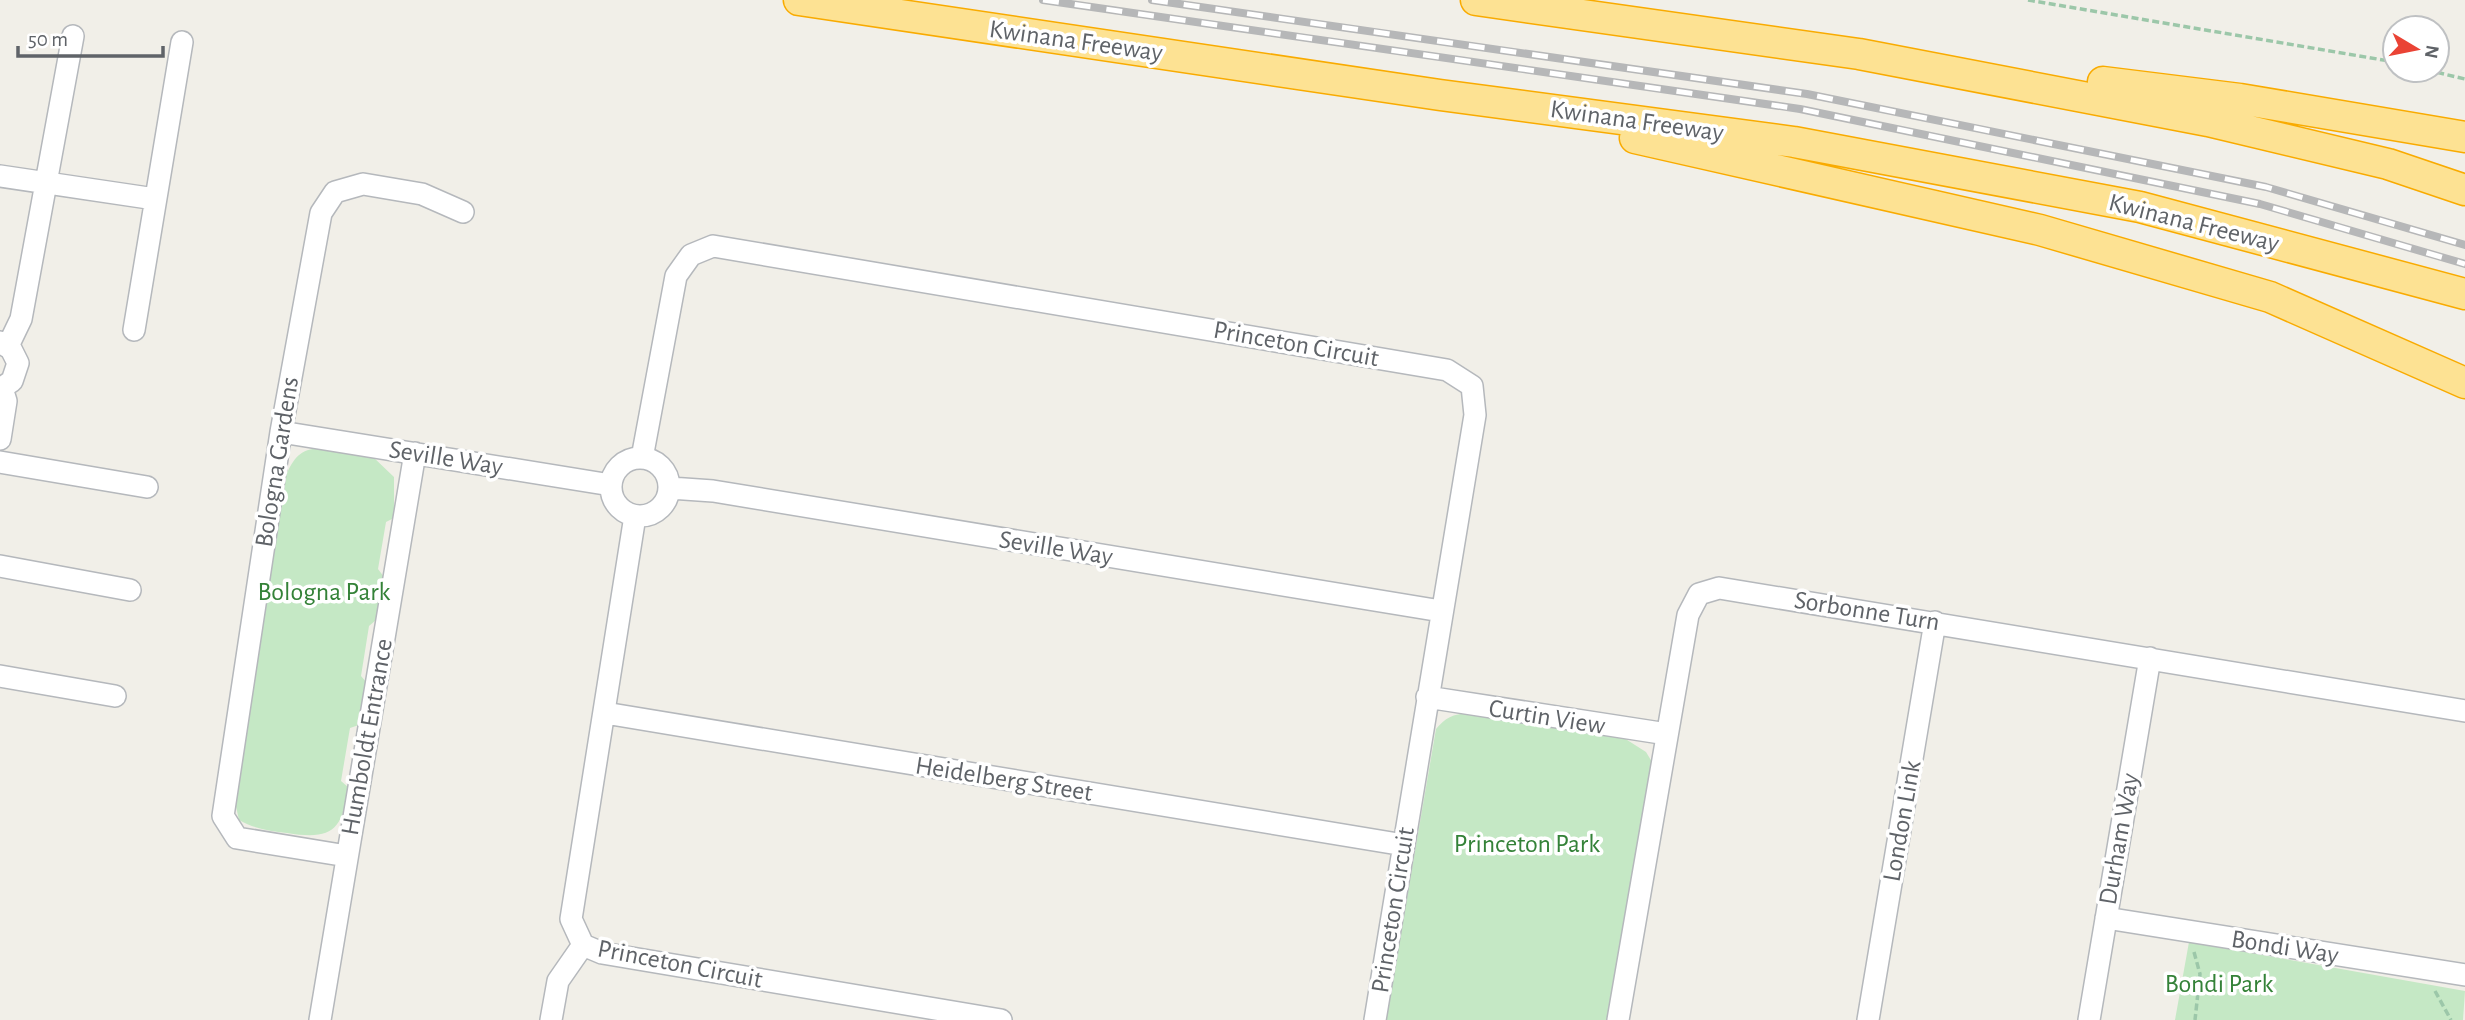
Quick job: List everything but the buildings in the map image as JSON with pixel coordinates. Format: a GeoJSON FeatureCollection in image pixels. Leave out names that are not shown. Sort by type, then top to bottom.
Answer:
{"type":"FeatureCollection","features":[{"type":"Feature","properties":{"kind":"highway","name":"Kwinana Freeway"},"geometry":{"type":"LineString","coordinates":[[799,0],[1440,95],[1794,142],[2140,207],[2465,294]]}},
{"type":"Feature","properties":{"kind":"highway"},"geometry":{"type":"LineString","coordinates":[[1476,0],[1859,54],[2240,99],[2465,137]]}},
{"type":"Feature","properties":{"kind":"highway"},"geometry":{"type":"LineString","coordinates":[[1859,54],[2208,121],[2388,164],[2465,190]]}},
{"type":"Feature","properties":{"kind":"highway"},"geometry":{"type":"LineString","coordinates":[[1440,95],[2040,230],[2270,297],[2333,322],[2465,383]]}},
{"type":"Feature","properties":{"kind":"street"},"geometry":{"type":"LineString","coordinates":[[0,439],[6,401],[1,388],[12,381],[17,371],[15,355],[4,344],[20,319],[73,36]]}},
{"type":"Feature","properties":{"kind":"street"},"geometry":{"type":"LineString","coordinates":[[134,330],[182,42]]}},
{"type":"Feature","properties":{"kind":"street"},"geometry":{"type":"LineString","coordinates":[[0,176],[155,200]]}},
{"type":"Feature","properties":{"kind":"street","name":"Bologna Gardens"},"geometry":{"type":"LineString","coordinates":[[347,856],[237,838],[223,816],[281,432],[321,213],[335,192],[363,184],[422,194],[463,212]]}},
{"type":"Feature","properties":{"kind":"street","name":"Princeton Circuit"},"geometry":{"type":"LineString","coordinates":[[642,458],[676,276],[691,255],[713,246],[1447,370],[1472,386],[1475,415],[1374,1020]]}},
{"type":"Feature","properties":{"kind":"street","name":"Seville Way"},"geometry":{"type":"LineString","coordinates":[[281,432],[611,485]]}},
{"type":"Feature","properties":{"kind":"street","name":"Humboldt Entrance"},"geometry":{"type":"LineString","coordinates":[[320,1020],[415,453]]}},
{"type":"Feature","properties":{"kind":"street"},"geometry":{"type":"LineString","coordinates":[[642,458],[654,461],[667,472],[670,488],[665,503],[651,514],[635,516],[622,510],[613,498],[611,485],[615,472],[626,461],[642,458]]}},
{"type":"Feature","properties":{"kind":"street"},"geometry":{"type":"LineString","coordinates":[[0,462],[147,487]]}},
{"type":"Feature","properties":{"kind":"street","name":"Seville Way"},"geometry":{"type":"LineString","coordinates":[[670,488],[713,491],[1441,611]]}},
{"type":"Feature","properties":{"kind":"street","name":"Princeton Circuit"},"geometry":{"type":"LineString","coordinates":[[635,516],[570,919],[583,945],[602,953],[1001,1020]]}},
{"type":"Feature","properties":{"kind":"street"},"geometry":{"type":"LineString","coordinates":[[0,566],[130,590]]}},
{"type":"Feature","properties":{"kind":"street","name":"Sorbonne Turn"},"geometry":{"type":"LineString","coordinates":[[1618,1020],[1688,615],[1699,594],[1719,588],[2465,711]]}},
{"type":"Feature","properties":{"kind":"street","name":"London Link"},"geometry":{"type":"LineString","coordinates":[[1868,1020],[1935,622]]}},
{"type":"Feature","properties":{"kind":"street","name":"Durham Way"},"geometry":{"type":"LineString","coordinates":[[2089,1020],[2150,657]]}},
{"type":"Feature","properties":{"kind":"street"},"geometry":{"type":"LineString","coordinates":[[0,676],[115,696]]}},
{"type":"Feature","properties":{"kind":"street","name":"Curtin View"},"geometry":{"type":"LineString","coordinates":[[1427,697],[1667,734]]}},
{"type":"Feature","properties":{"kind":"street","name":"Heidelberg Street"},"geometry":{"type":"LineString","coordinates":[[605,713],[1404,845]]}},
{"type":"Feature","properties":{"kind":"street","name":"Bondi Way"},"geometry":{"type":"LineString","coordinates":[[2106,918],[2465,975]]}},
{"type":"Feature","properties":{"kind":"street"},"geometry":{"type":"LineString","coordinates":[[551,1020],[558,981],[583,945]]}},
{"type":"Feature","properties":{"kind":"path"},"geometry":{"type":"LineString","coordinates":[[2028,0],[2381,60]]}},
{"type":"Feature","properties":{"kind":"path"},"geometry":{"type":"LineString","coordinates":[[2193,950],[2200,974],[2195,1020]]}},
{"type":"Feature","properties":{"kind":"path"},"geometry":{"type":"LineString","coordinates":[[2434,991],[2451,1020]]}},
{"type":"Feature","properties":{"kind":"green space","name":"Bologna Park"},"geometry":{"type":"Polygon","coordinates":[[[320,448],[372,456],[394,477],[394,518],[386,522],[378,569],[384,577],[376,620],[369,626],[361,676],[367,683],[359,725],[350,728],[341,781],[348,787],[346,802],[338,823],[332,830],[302,835],[257,828],[245,823],[239,820],[235,802],[286,475],[298,456],[307,450],[320,448]]]}},
{"type":"Feature","properties":{"kind":"green space","name":"Princeton Park"},"geometry":{"type":"Polygon","coordinates":[[[1468,713],[1624,738],[1646,752],[1652,762],[1607,1020],[1386,1020],[1436,729],[1450,717],[1468,713]]]}},
{"type":"Feature","properties":{"kind":"green space","name":"Bondi Park"},"geometry":{"type":"Polygon","coordinates":[[[2189,942],[2465,991],[2463,1020],[2175,1020],[2189,942]]]}},
{"type":"Feature","properties":{"kind":"railway"},"geometry":{"type":"LineString","coordinates":[[1043,0],[1800,109],[2260,204],[2465,264]]}},
{"type":"Feature","properties":{"kind":"railway"},"geometry":{"type":"LineString","coordinates":[[1152,0],[1807,94],[2266,187],[2465,245]]}}]}
